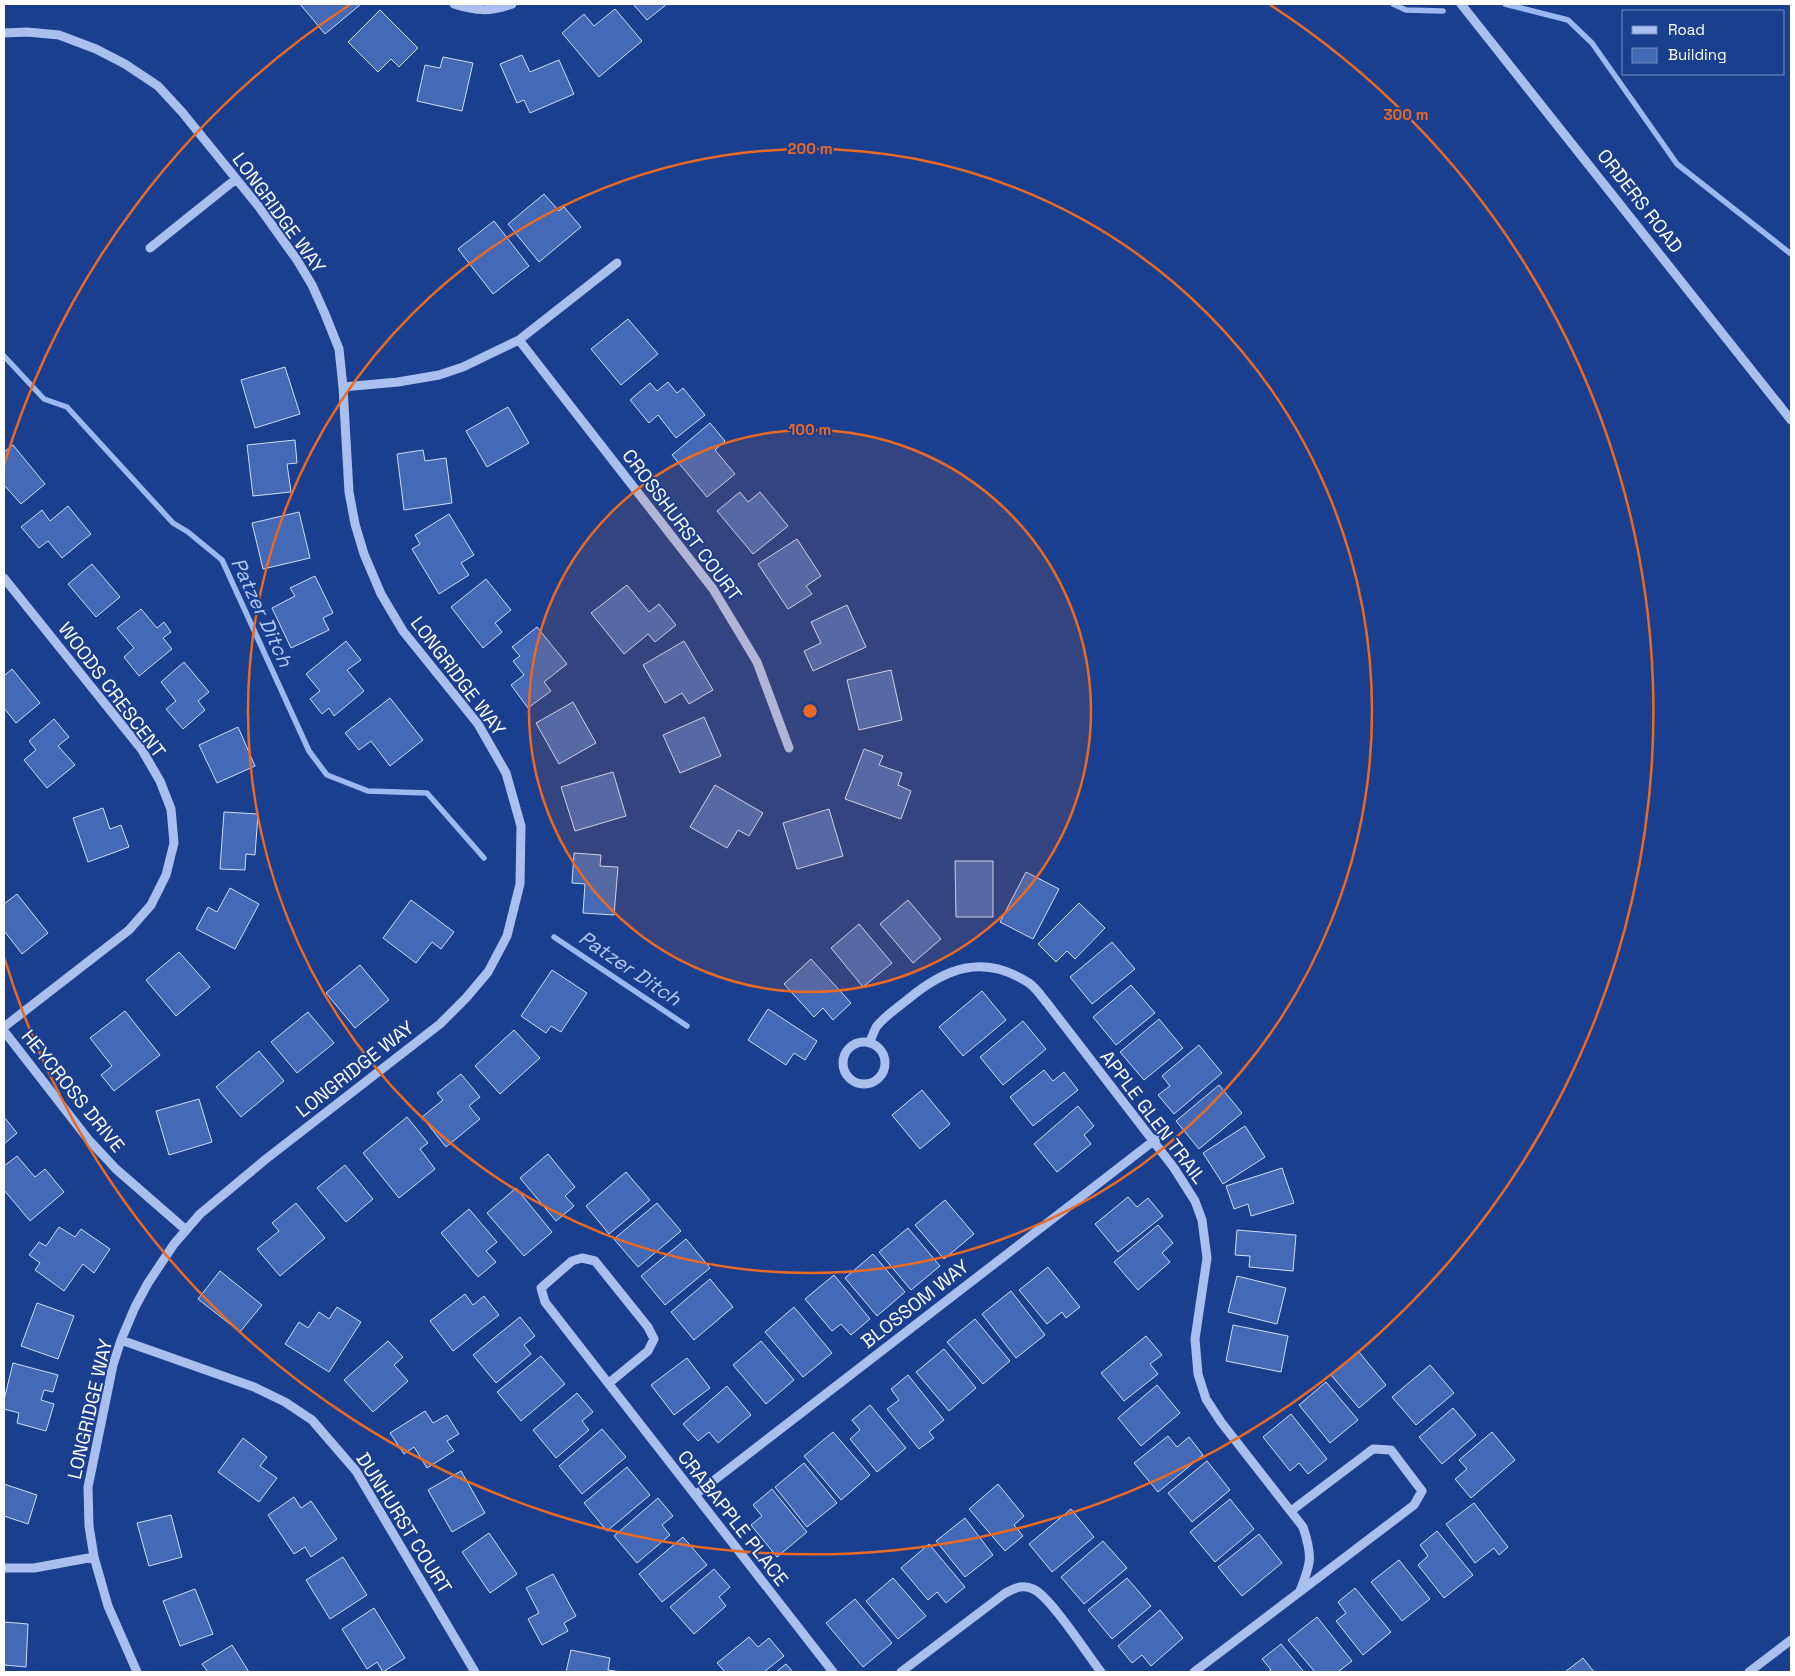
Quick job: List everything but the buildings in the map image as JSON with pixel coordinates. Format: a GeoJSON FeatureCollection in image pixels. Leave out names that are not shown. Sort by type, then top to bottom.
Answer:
{"type":"FeatureCollection","features":[{"type":"Feature","properties":{"kind":"street"},"geometry":{"type":"LineString","coordinates":[[454,4],[487,11],[512,4]]}},
{"type":"Feature","properties":{"kind":"street","name":"ORDERS ROAD"},"geometry":{"type":"LineString","coordinates":[[1461,4],[1605,183],[1791,420]]}},
{"type":"Feature","properties":{"kind":"street","name":"LONGRIDGE WAY"},"geometry":{"type":"LineString","coordinates":[[4,33],[26,32],[59,35],[96,49],[126,64],[158,86],[182,112],[236,179],[298,260],[312,285],[339,349],[344,388],[349,492],[355,524],[364,554],[381,594],[403,631],[478,724],[506,773],[521,826],[520,884],[507,936],[488,972],[440,1024],[266,1159],[200,1214],[174,1244],[148,1283],[121,1340],[111,1374],[88,1487],[89,1526],[94,1557],[108,1606],[137,1672]]}},
{"type":"Feature","properties":{"kind":"street"},"geometry":{"type":"LineString","coordinates":[[150,248],[236,179]]}},
{"type":"Feature","properties":{"kind":"street"},"geometry":{"type":"LineString","coordinates":[[344,388],[439,375],[463,367],[520,340],[617,262]]}},
{"type":"Feature","properties":{"kind":"street","name":"CROSSHURST COURT"},"geometry":{"type":"LineString","coordinates":[[520,340],[713,589],[757,662],[789,748]]}},
{"type":"Feature","properties":{"kind":"street","name":"WOODS CRESCENT"},"geometry":{"type":"LineString","coordinates":[[4,578],[142,750],[160,781],[170,809],[174,843],[166,875],[151,905],[129,930],[4,1027]]}},
{"type":"Feature","properties":{"kind":"street","name":"APPLE GLEN TRAIL"},"geometry":{"type":"LineString","coordinates":[[869,1043],[876,1027],[931,982],[947,973],[963,968],[980,966],[1003,970],[1030,984],[1047,1003],[1154,1140],[1188,1188],[1202,1220],[1207,1258],[1197,1317],[1195,1353],[1198,1374],[1206,1399],[1221,1422],[1303,1527],[1309,1544],[1310,1564],[1300,1591]]}},
{"type":"Feature","properties":{"kind":"street","name":"HEYCROSS DRIVE"},"geometry":{"type":"LineString","coordinates":[[4,1031],[88,1139],[116,1169],[186,1230]]}},
{"type":"Feature","properties":{"kind":"street"},"geometry":{"type":"LineString","coordinates":[[869,1043],[876,1046],[884,1058],[883,1072],[873,1082],[859,1084],[847,1075],[844,1068],[845,1054],[855,1044],[869,1043]]}},
{"type":"Feature","properties":{"kind":"street","name":"BLOSSOM WAY"},"geometry":{"type":"LineString","coordinates":[[695,1496],[1154,1140]]}},
{"type":"Feature","properties":{"kind":"street","name":"CRABAPPLE PLACE"},"geometry":{"type":"LineString","coordinates":[[609,1383],[648,1352],[654,1339],[648,1328],[595,1261],[582,1258],[572,1261],[541,1288],[545,1302],[833,1672]]}},
{"type":"Feature","properties":{"kind":"street","name":"DUNHURST COURT"},"geometry":{"type":"LineString","coordinates":[[121,1340],[254,1388],[285,1402],[312,1420],[356,1470],[476,1672]]}},
{"type":"Feature","properties":{"kind":"street"},"geometry":{"type":"LineString","coordinates":[[1194,1672],[1414,1505],[1422,1491],[1391,1450],[1373,1449],[1292,1512]]}},
{"type":"Feature","properties":{"kind":"street"},"geometry":{"type":"LineString","coordinates":[[4,1568],[34,1568],[94,1557]]}},
{"type":"Feature","properties":{"kind":"street"},"geometry":{"type":"LineString","coordinates":[[901,1672],[1004,1594],[1012,1589],[1024,1586],[1034,1589],[1048,1600],[1100,1672]]}},
{"type":"Feature","properties":{"kind":"street"},"geometry":{"type":"LineString","coordinates":[[1749,1672],[1790,1644]]}},
{"type":"Feature","properties":{"kind":"waterway"},"geometry":{"type":"LineString","coordinates":[[1393,4],[1406,10],[1443,11]]}},
{"type":"Feature","properties":{"kind":"waterway"},"geometry":{"type":"LineString","coordinates":[[1505,4],[1568,20],[1592,43],[1677,164],[1791,254]]}},
{"type":"Feature","properties":{"kind":"waterway","name":"Patzer Ditch"},"geometry":{"type":"LineString","coordinates":[[4,356],[44,399],[67,407],[173,523],[188,532],[222,560],[309,751],[327,775],[368,791],[427,793],[484,858]]}},
{"type":"Feature","properties":{"kind":"waterway","name":"Patzer Ditch"},"geometry":{"type":"LineString","coordinates":[[554,937],[687,1026]]}}]}
